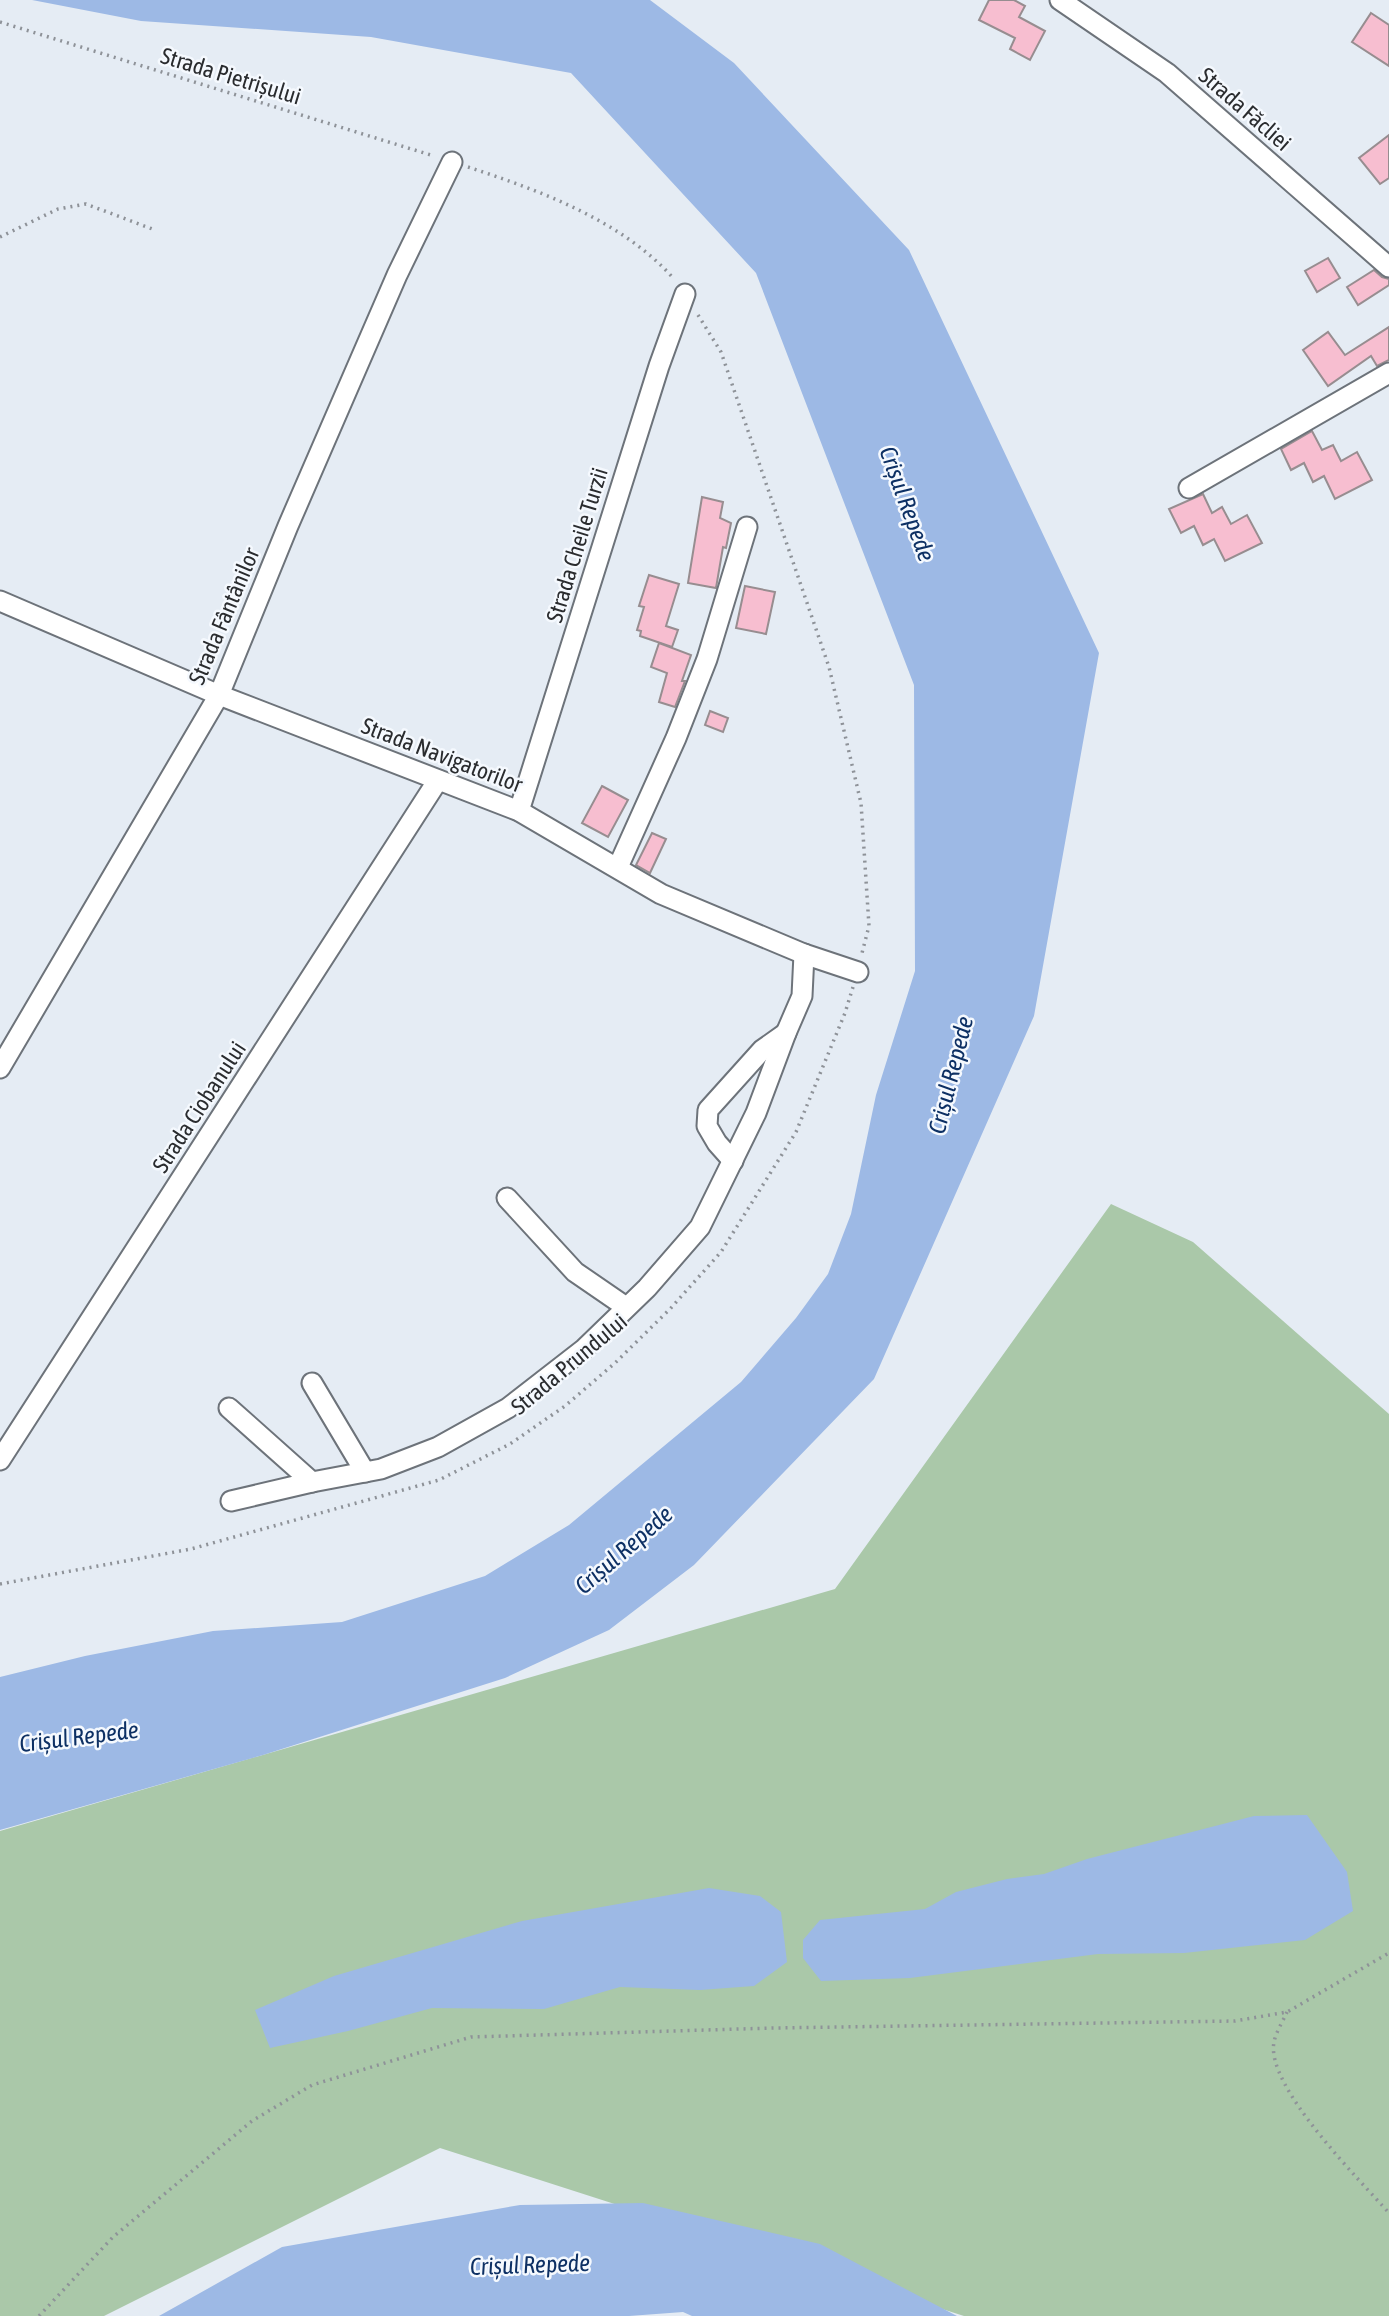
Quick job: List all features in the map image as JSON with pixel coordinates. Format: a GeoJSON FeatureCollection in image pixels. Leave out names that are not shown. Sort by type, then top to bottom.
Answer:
{"type":"FeatureCollection","features":[{"type":"Feature","properties":{"kind":"street","name":"Strada Făcliei"},"geometry":{"type":"LineString","coordinates":[[1060,0],[1167,73],[1389,267]]}},
{"type":"Feature","properties":{"kind":"street","name":"Strada Fântânilor"},"geometry":{"type":"LineString","coordinates":[[0,1068],[219,695],[288,526],[397,275],[452,162]]}},
{"type":"Feature","properties":{"kind":"street","name":"Strada Cheile Turzii"},"geometry":{"type":"LineString","coordinates":[[519,811],[659,366],[685,294]]}},
{"type":"Feature","properties":{"kind":"street"},"geometry":{"type":"LineString","coordinates":[[1189,488],[1389,373]]}},
{"type":"Feature","properties":{"kind":"street"},"geometry":{"type":"LineString","coordinates":[[618,867],[676,738],[707,659],[747,527]]}},
{"type":"Feature","properties":{"kind":"street","name":"Strada Navigatorilor"},"geometry":{"type":"LineString","coordinates":[[0,601],[219,695],[519,811],[661,894],[804,954],[858,972]]}},
{"type":"Feature","properties":{"kind":"street","name":"Strada Ciobanului"},"geometry":{"type":"LineString","coordinates":[[0,1460],[438,780]]}},
{"type":"Feature","properties":{"kind":"street","name":"Strada Prundului"},"geometry":{"type":"LineString","coordinates":[[230,1501],[381,1469],[438,1447],[508,1408],[584,1349],[700,1227],[756,1113],[802,996],[804,954]]}},
{"type":"Feature","properties":{"kind":"street"},"geometry":{"type":"LineString","coordinates":[[733,1161],[717,1143],[707,1126],[708,1110],[762,1050],[786,1032]]}},
{"type":"Feature","properties":{"kind":"street"},"geometry":{"type":"LineString","coordinates":[[507,1198],[575,1272],[626,1307]]}},
{"type":"Feature","properties":{"kind":"street"},"geometry":{"type":"LineString","coordinates":[[312,1383],[365,1472]]}},
{"type":"Feature","properties":{"kind":"street"},"geometry":{"type":"LineString","coordinates":[[229,1408],[312,1482]]}},
{"type":"Feature","properties":{"kind":"path","name":"Strada Pietrișului"},"geometry":{"type":"LineString","coordinates":[[0,22],[452,162]]}},
{"type":"Feature","properties":{"kind":"path"},"geometry":{"type":"LineString","coordinates":[[0,237],[58,209],[86,204],[155,230]]}},
{"type":"Feature","properties":{"kind":"path","name":"Strada Prundului"},"geometry":{"type":"LineString","coordinates":[[0,1584],[191,1549],[439,1480],[510,1444],[565,1406],[615,1363],[670,1309],[720,1252],[796,1132],[845,1013],[858,972]]}},
{"type":"Feature","properties":{"kind":"path"},"geometry":{"type":"LineString","coordinates":[[39,2316],[113,2237],[252,2121],[312,2085],[471,2037],[773,2028],[1235,2021],[1287,2012],[1389,1954]]}},
{"type":"Feature","properties":{"kind":"path"},"geometry":{"type":"LineString","coordinates":[[1287,2012],[1274,2043],[1279,2075],[1301,2110],[1389,2213]]}},
{"type":"Feature","properties":{"kind":"green space"},"geometry":{"type":"Polygon","coordinates":[[[1111,1204],[1193,1242],[1389,1414],[1389,2316],[964,2316],[440,2148],[104,2316],[0,2316],[0,1831],[835,1589],[1111,1204]]]}},
{"type":"Feature","properties":{"kind":"water","name":"Crișul Repede"},"geometry":{"type":"Polygon","coordinates":[[[32,0],[650,0],[734,63],[909,250],[1099,653],[1034,1016],[874,1379],[694,1565],[609,1630],[505,1678],[263,1755],[0,1830],[0,1677],[85,1656],[213,1631],[342,1622],[485,1576],[569,1525],[741,1382],[796,1318],[828,1274],[851,1214],[876,1095],[915,971],[914,685],[756,273],[571,73],[371,37],[141,21],[32,0]]]}},
{"type":"Feature","properties":{"kind":"water"},"geometry":{"type":"Polygon","coordinates":[[[1307,1815],[1347,1872],[1353,1911],[1305,1940],[1184,1953],[1098,1954],[910,1978],[821,1981],[803,1958],[803,1940],[820,1920],[925,1909],[956,1892],[1007,1879],[1044,1874],[1087,1859],[1254,1816],[1307,1815]]]}},
{"type":"Feature","properties":{"kind":"water"},"geometry":{"type":"Polygon","coordinates":[[[709,1888],[760,1896],[781,1912],[787,1962],[754,1986],[700,1990],[620,1987],[544,2009],[432,2008],[348,2031],[270,2048],[255,2010],[334,1976],[522,1921],[709,1888]]]}},
{"type":"Feature","properties":{"kind":"water","name":"Crișul Repede"},"geometry":{"type":"Polygon","coordinates":[[[643,2203],[820,2244],[957,2316],[692,2316],[683,2312],[629,2316],[159,2316],[282,2247],[520,2205],[643,2203]]]}},
{"type":"Feature","properties":{"kind":"building"},"geometry":{"type":"Polygon","coordinates":[[[989,0],[1014,0],[1025,6],[1019,17],[1045,31],[1030,60],[1010,49],[1015,38],[979,20],[989,0]]]}},
{"type":"Feature","properties":{"kind":"building"},"geometry":{"type":"Polygon","coordinates":[[[1371,13],[1389,25],[1389,66],[1352,42],[1371,13]]]}},
{"type":"Feature","properties":{"kind":"building"},"geometry":{"type":"Polygon","coordinates":[[[1389,135],[1389,178],[1380,184],[1359,158],[1389,135]]]}},
{"type":"Feature","properties":{"kind":"building"},"geometry":{"type":"Polygon","coordinates":[[[1328,258],[1340,278],[1317,292],[1305,271],[1328,258]]]}},
{"type":"Feature","properties":{"kind":"building"},"geometry":{"type":"Polygon","coordinates":[[[1374,270],[1389,279],[1389,285],[1358,305],[1347,287],[1374,270]]]}},
{"type":"Feature","properties":{"kind":"building"},"geometry":{"type":"Polygon","coordinates":[[[1389,327],[1389,360],[1377,366],[1371,356],[1328,386],[1303,350],[1328,332],[1345,355],[1389,327]]]}},
{"type":"Feature","properties":{"kind":"building"},"geometry":{"type":"Polygon","coordinates":[[[1312,431],[1322,450],[1333,445],[1341,461],[1357,452],[1372,480],[1335,499],[1324,476],[1313,482],[1304,463],[1291,470],[1281,449],[1312,431]]]}},
{"type":"Feature","properties":{"kind":"building"},"geometry":{"type":"Polygon","coordinates":[[[1203,494],[1212,513],[1222,507],[1231,524],[1247,515],[1262,543],[1225,561],[1214,539],[1203,545],[1194,526],[1181,533],[1169,509],[1203,494]]]}},
{"type":"Feature","properties":{"kind":"building"},"geometry":{"type":"Polygon","coordinates":[[[702,497],[723,502],[720,518],[731,523],[726,548],[723,547],[716,588],[688,583],[702,497]]]}},
{"type":"Feature","properties":{"kind":"building"},"geometry":{"type":"Polygon","coordinates":[[[649,575],[679,584],[666,626],[678,630],[672,647],[640,636],[641,631],[637,630],[644,607],[639,606],[649,575]]]}},
{"type":"Feature","properties":{"kind":"building"},"geometry":{"type":"Polygon","coordinates":[[[745,586],[775,592],[766,634],[736,628],[745,586]]]}},
{"type":"Feature","properties":{"kind":"building"},"geometry":{"type":"Polygon","coordinates":[[[659,643],[691,655],[675,707],[659,702],[667,673],[651,667],[659,643]]]}},
{"type":"Feature","properties":{"kind":"building"},"geometry":{"type":"Polygon","coordinates":[[[710,711],[728,718],[723,732],[705,725],[710,711]]]}},
{"type":"Feature","properties":{"kind":"building"},"geometry":{"type":"Polygon","coordinates":[[[602,786],[628,800],[608,837],[582,823],[602,786]]]}},
{"type":"Feature","properties":{"kind":"building"},"geometry":{"type":"Polygon","coordinates":[[[652,833],[666,839],[650,873],[636,865],[652,833]]]}}]}
